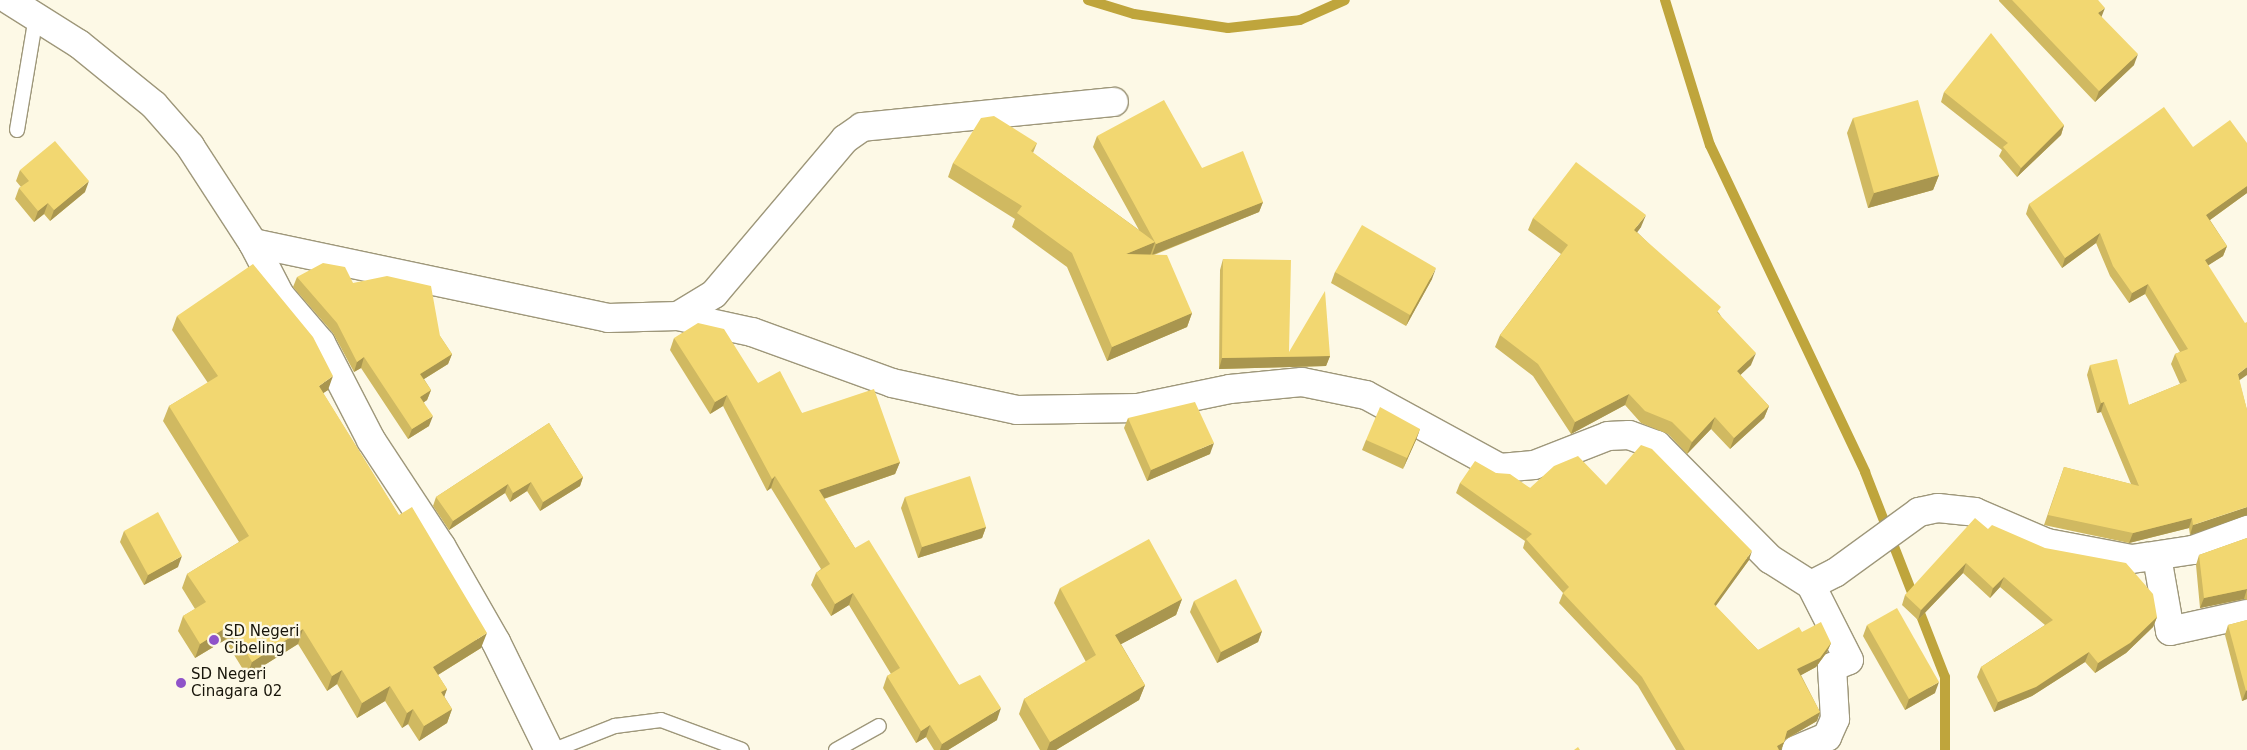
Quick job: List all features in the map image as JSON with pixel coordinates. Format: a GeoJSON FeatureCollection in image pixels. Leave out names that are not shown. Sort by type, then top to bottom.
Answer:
{"type":"FeatureCollection","features":[{"type":"Feature","properties":{"kind":"street"},"geometry":{"type":"LineString","coordinates":[[9,0],[79,44],[154,105],[190,146],[253,243],[280,295],[321,343],[370,440],[441,546],[496,642],[549,750]]}},
{"type":"Feature","properties":{"kind":"street"},"geometry":{"type":"LineString","coordinates":[[678,316],[714,294],[845,139],[862,127],[1114,102]]}},
{"type":"Feature","properties":{"kind":"street"},"geometry":{"type":"LineString","coordinates":[[253,243],[608,318],[678,316],[752,332],[892,383],[1017,410],[1130,409],[1230,389],[1302,382],[1366,395],[1500,468],[1534,465],[1608,436],[1629,435],[1657,445],[1770,558],[1811,585],[1849,660],[1832,667],[1835,719],[1825,744],[1796,750]]}},
{"type":"Feature","properties":{"kind":"street"},"geometry":{"type":"LineString","coordinates":[[1811,585],[1836,573],[1919,512],[1960,508],[2023,536],[2071,549],[2132,559],[2156,557],[2193,550],[2247,530]]}},
{"type":"Feature","properties":{"kind":"street"},"geometry":{"type":"LineString","coordinates":[[2156,557],[2170,630],[2247,614]]}},
{"type":"Feature","properties":{"kind":"lane"},"geometry":{"type":"LineString","coordinates":[[17,130],[36,16]]}},
{"type":"Feature","properties":{"kind":"lane"},"geometry":{"type":"LineString","coordinates":[[554,750],[615,726],[661,720],[742,750]]}},
{"type":"Feature","properties":{"kind":"lane"},"geometry":{"type":"LineString","coordinates":[[836,750],[879,726]]}},
{"type":"Feature","properties":{"kind":"building"},"geometry":{"type":"Polygon","coordinates":[[[2012,0],[2098,0],[2105,8],[2098,13],[2138,54],[2099,91],[2012,0]]]}},
{"type":"Feature","properties":{"kind":"building"},"geometry":{"type":"Polygon","coordinates":[[[1991,33],[2064,125],[2021,168],[2003,147],[2008,143],[1944,92],[1991,33]]]}},
{"type":"Feature","properties":{"kind":"building"},"geometry":{"type":"Polygon","coordinates":[[[1164,100],[1202,168],[1243,151],[1263,202],[1156,244],[1097,136],[1164,100]]]}},
{"type":"Feature","properties":{"kind":"building"},"geometry":{"type":"Polygon","coordinates":[[[1918,100],[1939,175],[1874,193],[1853,118],[1918,100]]]}},
{"type":"Feature","properties":{"kind":"building"},"geometry":{"type":"Polygon","coordinates":[[[2164,107],[2193,147],[2230,120],[2247,143],[2247,186],[2206,215],[2227,246],[2205,260],[2245,323],[2247,322],[2247,367],[2238,374],[2247,410],[2247,507],[2193,525],[2192,518],[2133,533],[2048,515],[2064,467],[2139,486],[2104,402],[2101,403],[2090,365],[2117,359],[2129,405],[2187,381],[2175,354],[2188,349],[2148,284],[2132,293],[2113,266],[2100,233],[2065,258],[2029,204],[2164,107]]]}},
{"type":"Feature","properties":{"kind":"building"},"geometry":{"type":"Polygon","coordinates":[[[994,116],[1037,143],[1031,151],[1155,242],[1126,254],[1167,255],[1192,313],[1112,347],[1072,253],[1017,213],[1022,206],[953,163],[981,118],[994,116]]]}},
{"type":"Feature","properties":{"kind":"building"},"geometry":{"type":"Polygon","coordinates":[[[55,141],[89,181],[54,210],[48,203],[38,211],[19,188],[29,181],[20,170],[55,141]]]}},
{"type":"Feature","properties":{"kind":"building"},"geometry":{"type":"Polygon","coordinates":[[[1576,162],[1646,215],[1634,230],[1721,307],[1717,312],[1756,353],[1737,371],[1769,406],[1734,438],[1715,417],[1692,442],[1672,422],[1645,411],[1629,394],[1575,422],[1538,364],[1500,335],[1568,245],[1533,218],[1576,162]]]}},
{"type":"Feature","properties":{"kind":"building"},"geometry":{"type":"Polygon","coordinates":[[[1362,225],[1436,268],[1410,315],[1335,272],[1362,225]]]}},
{"type":"Feature","properties":{"kind":"building"},"geometry":{"type":"Polygon","coordinates":[[[1223,259],[1291,260],[1289,352],[1325,291],[1330,356],[1222,358],[1223,259]]]}},
{"type":"Feature","properties":{"kind":"building"},"geometry":{"type":"Polygon","coordinates":[[[323,263],[345,267],[353,283],[387,276],[431,286],[440,336],[452,354],[420,374],[431,390],[420,397],[433,416],[412,429],[364,357],[357,362],[337,323],[297,277],[323,263]]]}},
{"type":"Feature","properties":{"kind":"building"},"geometry":{"type":"Polygon","coordinates":[[[253,264],[313,337],[333,376],[319,386],[399,515],[412,507],[487,633],[433,667],[447,689],[441,692],[452,709],[424,726],[413,709],[407,713],[390,686],[362,703],[342,670],[332,676],[303,629],[252,662],[230,625],[200,644],[183,616],[206,602],[187,574],[249,536],[169,406],[218,376],[177,316],[253,264]]]}},
{"type":"Feature","properties":{"kind":"building"},"geometry":{"type":"Polygon","coordinates":[[[698,323],[724,329],[758,383],[780,371],[802,413],[874,389],[900,462],[819,490],[855,548],[869,540],[959,685],[980,675],[1001,708],[942,744],[930,725],[921,731],[887,676],[900,668],[853,593],[835,604],[816,573],[830,564],[775,476],[772,479],[727,395],[715,402],[674,338],[698,323]]]}},
{"type":"Feature","properties":{"kind":"building"},"geometry":{"type":"Polygon","coordinates":[[[1195,402],[1214,443],[1151,470],[1128,418],[1195,402]]]}},
{"type":"Feature","properties":{"kind":"building"},"geometry":{"type":"Polygon","coordinates":[[[1380,407],[1420,429],[1407,458],[1366,440],[1380,407]]]}},
{"type":"Feature","properties":{"kind":"building"},"geometry":{"type":"Polygon","coordinates":[[[549,423],[583,477],[543,502],[531,482],[513,493],[508,484],[453,521],[436,497],[549,423]]]}},
{"type":"Feature","properties":{"kind":"building"},"geometry":{"type":"Polygon","coordinates":[[[1641,445],[1652,449],[1752,551],[1714,604],[1758,650],[1799,627],[1802,632],[1821,622],[1831,643],[1820,658],[1797,669],[1820,712],[1787,731],[1784,742],[1777,746],[1779,750],[1685,750],[1642,677],[1563,593],[1569,587],[1526,539],[1532,534],[1460,483],[1475,461],[1496,473],[1510,474],[1530,488],[1554,466],[1578,456],[1606,485],[1641,445]]]}},
{"type":"Feature","properties":{"kind":"building"},"geometry":{"type":"Polygon","coordinates":[[[970,476],[986,527],[922,547],[905,497],[970,476]]]}},
{"type":"Feature","properties":{"kind":"building"},"geometry":{"type":"Polygon","coordinates":[[[158,512],[182,556],[148,575],[124,531],[158,512]]]}},
{"type":"Feature","properties":{"kind":"building"},"geometry":{"type":"Polygon","coordinates":[[[1975,518],[1988,529],[1992,525],[2045,548],[2126,563],[2153,594],[2157,617],[2130,643],[2098,663],[2089,652],[2036,687],[1998,702],[1981,667],[2053,620],[2004,577],[1993,588],[1966,563],[1921,610],[1905,595],[1975,518]]]}},
{"type":"Feature","properties":{"kind":"building"},"geometry":{"type":"Polygon","coordinates":[[[2247,538],[2247,589],[2204,598],[2199,555],[2247,538]]]}},
{"type":"Feature","properties":{"kind":"building"},"geometry":{"type":"Polygon","coordinates":[[[1149,539],[1182,599],[1115,635],[1145,685],[1050,742],[1024,699],[1096,655],[1060,588],[1149,539]]]}},
{"type":"Feature","properties":{"kind":"building"},"geometry":{"type":"Polygon","coordinates":[[[1236,579],[1262,631],[1221,652],[1194,601],[1236,579]]]}},
{"type":"Feature","properties":{"kind":"building"},"geometry":{"type":"Polygon","coordinates":[[[1897,608],[1939,682],[1909,699],[1867,625],[1897,608]]]}},
{"type":"Feature","properties":{"kind":"building"},"geometry":{"type":"Polygon","coordinates":[[[2247,620],[2247,690],[2246,691],[2228,625],[2247,620]]]}},
{"type":"Feature","properties":{"kind":"waterway"},"geometry":{"type":"LineString","coordinates":[[1088,0],[1134,14],[1228,28],[1300,20],[1345,0]]}},
{"type":"Feature","properties":{"kind":"waterway"},"geometry":{"type":"LineString","coordinates":[[1665,0],[1710,145],[1865,472],[1945,677],[1945,750]]}},
{"type":"Feature","properties":{"kind":"place","name":"SD Negeri Cibeling"},"geometry":{"type":"Point","coordinates":[214,640]}},
{"type":"Feature","properties":{"kind":"place","name":"SD Negeri Cinagara 02"},"geometry":{"type":"Point","coordinates":[181,683]}}]}
